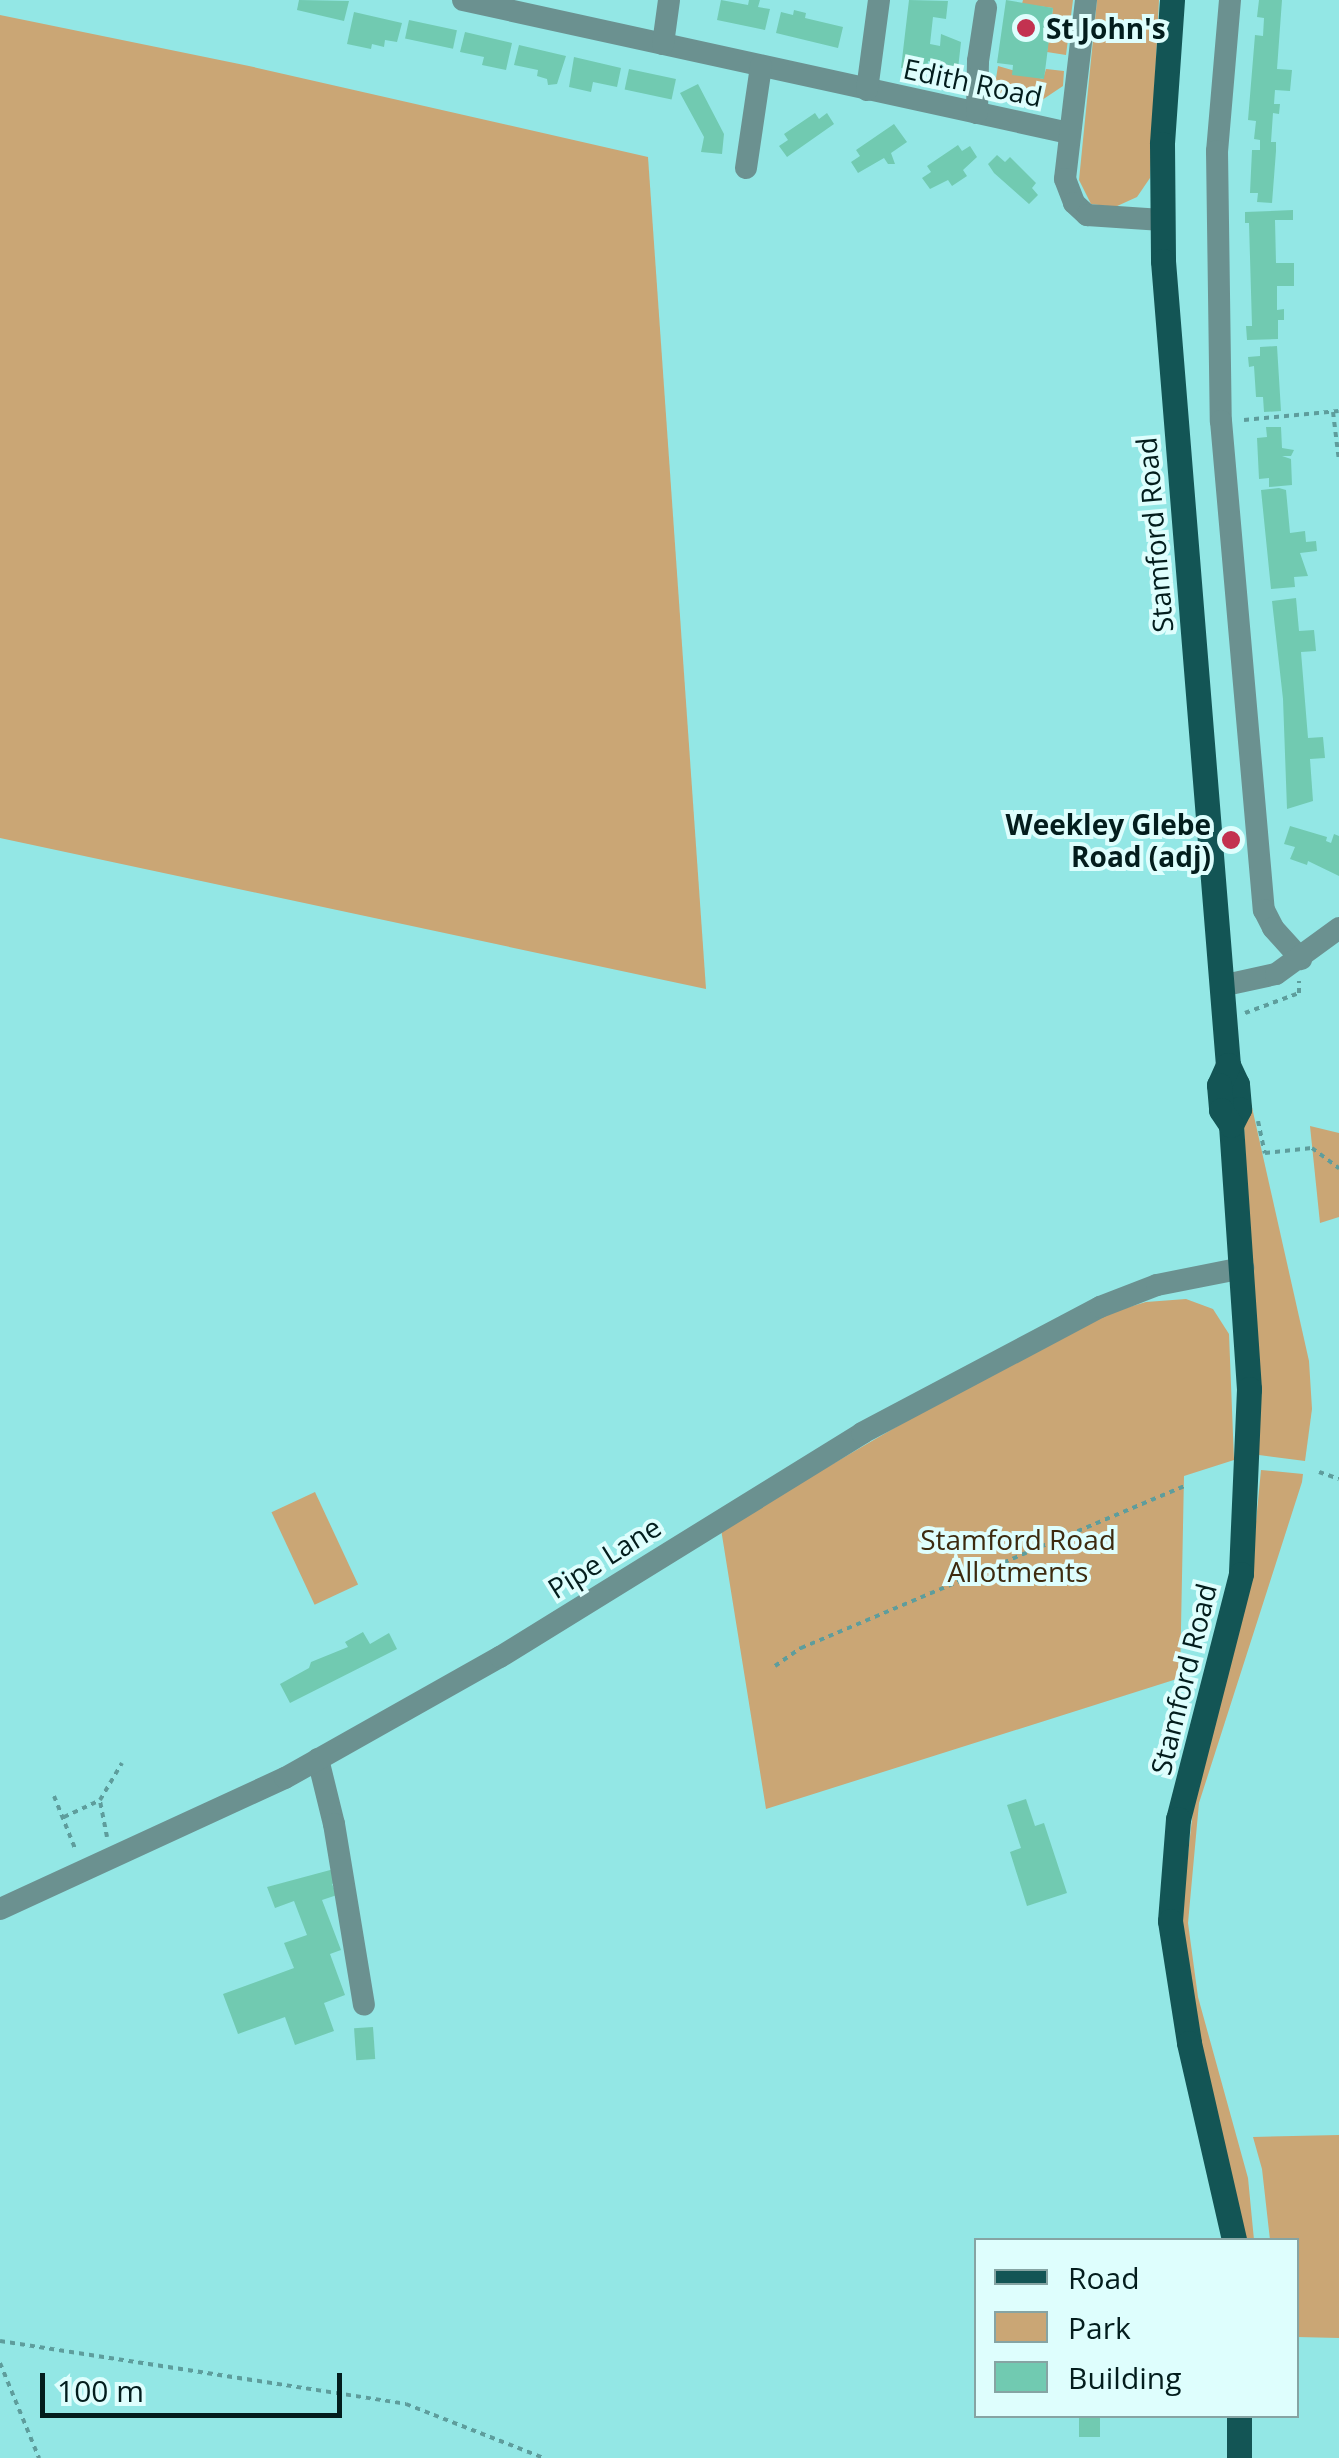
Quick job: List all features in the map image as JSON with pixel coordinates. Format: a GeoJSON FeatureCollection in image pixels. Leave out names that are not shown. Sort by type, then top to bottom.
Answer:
{"type":"FeatureCollection","features":[{"type":"Feature","properties":{"kind":"main road","name":"Stamford Road"},"geometry":{"type":"LineString","coordinates":[[1172,0],[1164,84],[1162,220],[1228,1065],[1238,1084],[1239,1109],[1231,1125],[1243,1268],[1248,1466],[1240,1574],[1178,1819],[1170,1921],[1189,2042],[1234,2238]]}},
{"type":"Feature","properties":{"kind":"main road"},"geometry":{"type":"LineString","coordinates":[[1239,2418],[1239,2458]]}},
{"type":"Feature","properties":{"kind":"street","name":"Edith Road"},"geometry":{"type":"LineString","coordinates":[[462,0],[1069,133],[1065,179],[1074,203],[1087,215],[1162,220]]}},
{"type":"Feature","properties":{"kind":"street"},"geometry":{"type":"LineString","coordinates":[[663,44],[668,0]]}},
{"type":"Feature","properties":{"kind":"street"},"geometry":{"type":"LineString","coordinates":[[867,90],[879,0]]}},
{"type":"Feature","properties":{"kind":"street"},"geometry":{"type":"LineString","coordinates":[[1069,133],[1086,0]]}},
{"type":"Feature","properties":{"kind":"street"},"geometry":{"type":"LineString","coordinates":[[1230,0],[1218,151],[1221,421],[1264,910],[1273,928],[1301,959]]}},
{"type":"Feature","properties":{"kind":"street"},"geometry":{"type":"LineString","coordinates":[[977,113],[978,61],[986,8]]}},
{"type":"Feature","properties":{"kind":"street"},"geometry":{"type":"LineString","coordinates":[[746,168],[761,66]]}},
{"type":"Feature","properties":{"kind":"street"},"geometry":{"type":"LineString","coordinates":[[1222,986],[1250,983],[1301,959],[1339,928]]}},
{"type":"Feature","properties":{"kind":"street","name":"Pipe Lane"},"geometry":{"type":"LineString","coordinates":[[0,1909],[318,1760],[500,1657],[862,1433],[1100,1307],[1156,1284],[1243,1268]]}},
{"type":"Feature","properties":{"kind":"street"},"geometry":{"type":"LineString","coordinates":[[318,1760],[334,1824],[364,2004]]}},
{"type":"Feature","properties":{"kind":"path"},"geometry":{"type":"LineString","coordinates":[[1232,420],[1336,412],[1339,461]]}},
{"type":"Feature","properties":{"kind":"path"},"geometry":{"type":"LineString","coordinates":[[1244,1013],[1299,993]]}},
{"type":"Feature","properties":{"kind":"path"},"geometry":{"type":"LineString","coordinates":[[1264,1154],[1312,1148],[1339,1168]]}},
{"type":"Feature","properties":{"kind":"path"},"geometry":{"type":"LineString","coordinates":[[1319,1472],[1339,1479]]}},
{"type":"Feature","properties":{"kind":"path"},"geometry":{"type":"LineString","coordinates":[[775,1666],[801,1648],[1184,1486]]}},
{"type":"Feature","properties":{"kind":"path"},"geometry":{"type":"LineString","coordinates":[[64,1817],[100,1800],[122,1763]]}},
{"type":"Feature","properties":{"kind":"path"},"geometry":{"type":"LineString","coordinates":[[54,1796],[74,1846]]}},
{"type":"Feature","properties":{"kind":"path"},"geometry":{"type":"LineString","coordinates":[[100,1800],[104,1833]]}},
{"type":"Feature","properties":{"kind":"path"},"geometry":{"type":"LineString","coordinates":[[0,2342],[406,2404],[544,2458]]}},
{"type":"Feature","properties":{"kind":"path"},"geometry":{"type":"LineString","coordinates":[[0,2363],[39,2458]]}},
{"type":"Feature","properties":{"kind":"green space"},"geometry":{"type":"Polygon","coordinates":[[[1023,0],[1073,0],[1066,55],[1047,52],[1053,8],[1022,4],[1023,0]]]}},
{"type":"Feature","properties":{"kind":"green space"},"geometry":{"type":"Polygon","coordinates":[[[1097,0],[1159,0],[1150,178],[1137,197],[1115,207],[1091,204],[1079,180],[1097,0]]]}},
{"type":"Feature","properties":{"kind":"green space"},"geometry":{"type":"Polygon","coordinates":[[[0,15],[249,66],[648,157],[706,989],[0,838],[0,15]]]}},
{"type":"Feature","properties":{"kind":"green space"},"geometry":{"type":"Polygon","coordinates":[[[998,66],[1043,79],[1046,69],[1064,71],[1063,86],[1033,106],[993,97],[998,66]]]}},
{"type":"Feature","properties":{"kind":"green space"},"geometry":{"type":"Polygon","coordinates":[[[1251,1103],[1309,1361],[1312,1409],[1305,1461],[1259,1455],[1243,1104],[1251,1103]]]}},
{"type":"Feature","properties":{"kind":"green space"},"geometry":{"type":"Polygon","coordinates":[[[1310,1126],[1339,1133],[1339,1217],[1320,1223],[1310,1126]]]}},
{"type":"Feature","properties":{"kind":"green space","name":"Stamford Road Allotments"},"geometry":{"type":"Polygon","coordinates":[[[1186,1299],[1213,1309],[1229,1334],[1234,1460],[1184,1476],[1180,1678],[766,1809],[721,1529],[927,1409],[1112,1312],[1146,1302],[1186,1299]]]}},
{"type":"Feature","properties":{"kind":"green space"},"geometry":{"type":"Polygon","coordinates":[[[1261,1470],[1303,1474],[1199,1803],[1188,1923],[1198,1997],[1248,2178],[1254,2238],[1245,2238],[1191,2000],[1180,1924],[1194,1802],[1250,1584],[1261,1470]]]}},
{"type":"Feature","properties":{"kind":"green space"},"geometry":{"type":"Polygon","coordinates":[[[315,1492],[358,1584],[315,1605],[271,1512],[315,1492]]]}},
{"type":"Feature","properties":{"kind":"green space"},"geometry":{"type":"Polygon","coordinates":[[[1339,2135],[1339,2338],[1299,2337],[1299,2238],[1270,2238],[1262,2169],[1253,2137],[1339,2135]]]}},
{"type":"Feature","properties":{"kind":"building"},"geometry":{"type":"Polygon","coordinates":[[[299,0],[349,1],[344,21],[297,10],[299,0]]]}},
{"type":"Feature","properties":{"kind":"building"},"geometry":{"type":"Polygon","coordinates":[[[721,0],[748,5],[749,0],[760,0],[758,7],[770,9],[765,30],[717,20],[721,0]]]}},
{"type":"Feature","properties":{"kind":"building"},"geometry":{"type":"Polygon","coordinates":[[[909,0],[948,1],[946,19],[933,17],[930,44],[940,46],[941,34],[961,42],[958,69],[928,61],[927,71],[901,68],[909,0]]]}},
{"type":"Feature","properties":{"kind":"building","name":"St John's"},"geometry":{"type":"Polygon","coordinates":[[[1006,0],[1053,8],[1044,79],[1012,75],[1013,65],[997,63],[1006,0]]]}},
{"type":"Feature","properties":{"kind":"building"},"geometry":{"type":"Polygon","coordinates":[[[1259,0],[1282,0],[1277,69],[1292,70],[1290,91],[1275,90],[1274,104],[1280,104],[1279,114],[1273,113],[1271,142],[1276,142],[1276,151],[1272,203],[1257,202],[1258,193],[1250,193],[1252,150],[1260,150],[1260,140],[1254,139],[1256,121],[1248,120],[1255,35],[1263,36],[1264,18],[1257,17],[1259,0]]]}},
{"type":"Feature","properties":{"kind":"building"},"geometry":{"type":"Polygon","coordinates":[[[794,10],[806,13],[805,18],[843,27],[838,48],[776,33],[781,12],[793,15],[794,10]]]}},
{"type":"Feature","properties":{"kind":"building"},"geometry":{"type":"Polygon","coordinates":[[[354,12],[402,23],[397,42],[385,40],[384,47],[372,44],[371,49],[347,44],[354,12]]]}},
{"type":"Feature","properties":{"kind":"building"},"geometry":{"type":"Polygon","coordinates":[[[409,20],[457,30],[453,49],[405,39],[409,20]]]}},
{"type":"Feature","properties":{"kind":"building"},"geometry":{"type":"Polygon","coordinates":[[[465,32],[512,43],[506,70],[482,65],[484,57],[460,52],[465,32]]]}},
{"type":"Feature","properties":{"kind":"building"},"geometry":{"type":"Polygon","coordinates":[[[519,45],[566,56],[557,84],[548,85],[547,79],[537,76],[538,70],[514,65],[519,45]]]}},
{"type":"Feature","properties":{"kind":"building"},"geometry":{"type":"Polygon","coordinates":[[[574,57],[621,68],[617,87],[593,82],[591,92],[569,87],[574,57]]]}},
{"type":"Feature","properties":{"kind":"building"},"geometry":{"type":"Polygon","coordinates":[[[629,69],[676,79],[672,100],[625,90],[629,69]]]}},
{"type":"Feature","properties":{"kind":"building"},"geometry":{"type":"Polygon","coordinates":[[[698,84],[724,134],[722,154],[701,152],[704,137],[680,93],[698,84]]]}},
{"type":"Feature","properties":{"kind":"building"},"geometry":{"type":"Polygon","coordinates":[[[815,113],[819,119],[827,113],[834,124],[787,157],[779,146],[788,140],[784,134],[815,113]]]}},
{"type":"Feature","properties":{"kind":"building"},"geometry":{"type":"Polygon","coordinates":[[[894,124],[907,142],[891,153],[895,164],[888,164],[884,158],[858,173],[851,162],[860,156],[856,150],[894,124]]]}},
{"type":"Feature","properties":{"kind":"building"},"geometry":{"type":"Polygon","coordinates":[[[958,145],[962,151],[970,146],[977,157],[963,170],[967,176],[952,186],[948,180],[930,189],[922,178],[931,172],[927,166],[958,145]]]}},
{"type":"Feature","properties":{"kind":"building"},"geometry":{"type":"Polygon","coordinates":[[[997,155],[1005,162],[1010,157],[1036,183],[1032,188],[1038,195],[1029,204],[988,164],[997,155]]]}},
{"type":"Feature","properties":{"kind":"building"},"geometry":{"type":"Polygon","coordinates":[[[1293,210],[1293,220],[1275,220],[1276,263],[1294,263],[1294,286],[1277,286],[1277,310],[1284,309],[1284,320],[1278,320],[1278,339],[1247,340],[1246,326],[1252,326],[1249,223],[1245,223],[1245,212],[1293,210]]]}},
{"type":"Feature","properties":{"kind":"building"},"geometry":{"type":"Polygon","coordinates":[[[1277,346],[1281,411],[1264,412],[1263,397],[1256,397],[1254,366],[1249,367],[1248,357],[1260,356],[1260,347],[1277,346]]]}},
{"type":"Feature","properties":{"kind":"building"},"geometry":{"type":"Polygon","coordinates":[[[1266,427],[1281,427],[1282,448],[1294,450],[1291,456],[1282,456],[1291,459],[1292,485],[1269,487],[1269,478],[1259,479],[1257,438],[1267,437],[1266,427]]]}},
{"type":"Feature","properties":{"kind":"building"},"geometry":{"type":"Polygon","coordinates":[[[1261,490],[1286,490],[1290,533],[1305,531],[1306,542],[1316,541],[1317,551],[1300,553],[1308,576],[1294,577],[1295,587],[1271,589],[1261,490]]]}},
{"type":"Feature","properties":{"kind":"building"},"geometry":{"type":"Polygon","coordinates":[[[1296,598],[1299,631],[1314,630],[1316,651],[1301,652],[1308,738],[1323,737],[1325,758],[1310,759],[1313,801],[1287,809],[1283,699],[1272,601],[1296,598]]]}},
{"type":"Feature","properties":{"kind":"building"},"geometry":{"type":"Polygon","coordinates":[[[1290,826],[1327,837],[1326,841],[1331,843],[1334,834],[1339,836],[1339,876],[1308,861],[1307,865],[1290,859],[1295,847],[1284,844],[1290,826]]]}},
{"type":"Feature","properties":{"kind":"building"},"geometry":{"type":"Polygon","coordinates":[[[363,1632],[370,1644],[389,1633],[397,1649],[290,1703],[280,1684],[309,1668],[311,1662],[348,1647],[345,1642],[363,1632]]]}},
{"type":"Feature","properties":{"kind":"building"},"geometry":{"type":"Polygon","coordinates":[[[1026,1799],[1035,1826],[1044,1823],[1067,1893],[1027,1906],[1010,1852],[1021,1848],[1007,1805],[1026,1799]]]}},
{"type":"Feature","properties":{"kind":"building"},"geometry":{"type":"Polygon","coordinates":[[[334,1869],[339,1881],[332,1884],[337,1895],[322,1900],[341,1950],[330,1954],[345,1995],[324,2003],[334,2031],[295,2045],[285,2017],[238,2034],[223,1994],[294,1968],[284,1943],[307,1935],[294,1901],[275,1908],[267,1887],[334,1869]]]}},
{"type":"Feature","properties":{"kind":"building"},"geometry":{"type":"Polygon","coordinates":[[[373,2027],[375,2059],[356,2060],[354,2028],[373,2027]]]}},
{"type":"Feature","properties":{"kind":"building"},"geometry":{"type":"Polygon","coordinates":[[[1079,2418],[1100,2418],[1100,2437],[1079,2437],[1079,2418]]]}},
{"type":"Feature","properties":{"kind":"place","name":"St John's"},"geometry":{"type":"Point","coordinates":[1026,28]}},
{"type":"Feature","properties":{"kind":"place","name":"Weekley Glebe Road (adj)"},"geometry":{"type":"Point","coordinates":[1231,840]}}]}
